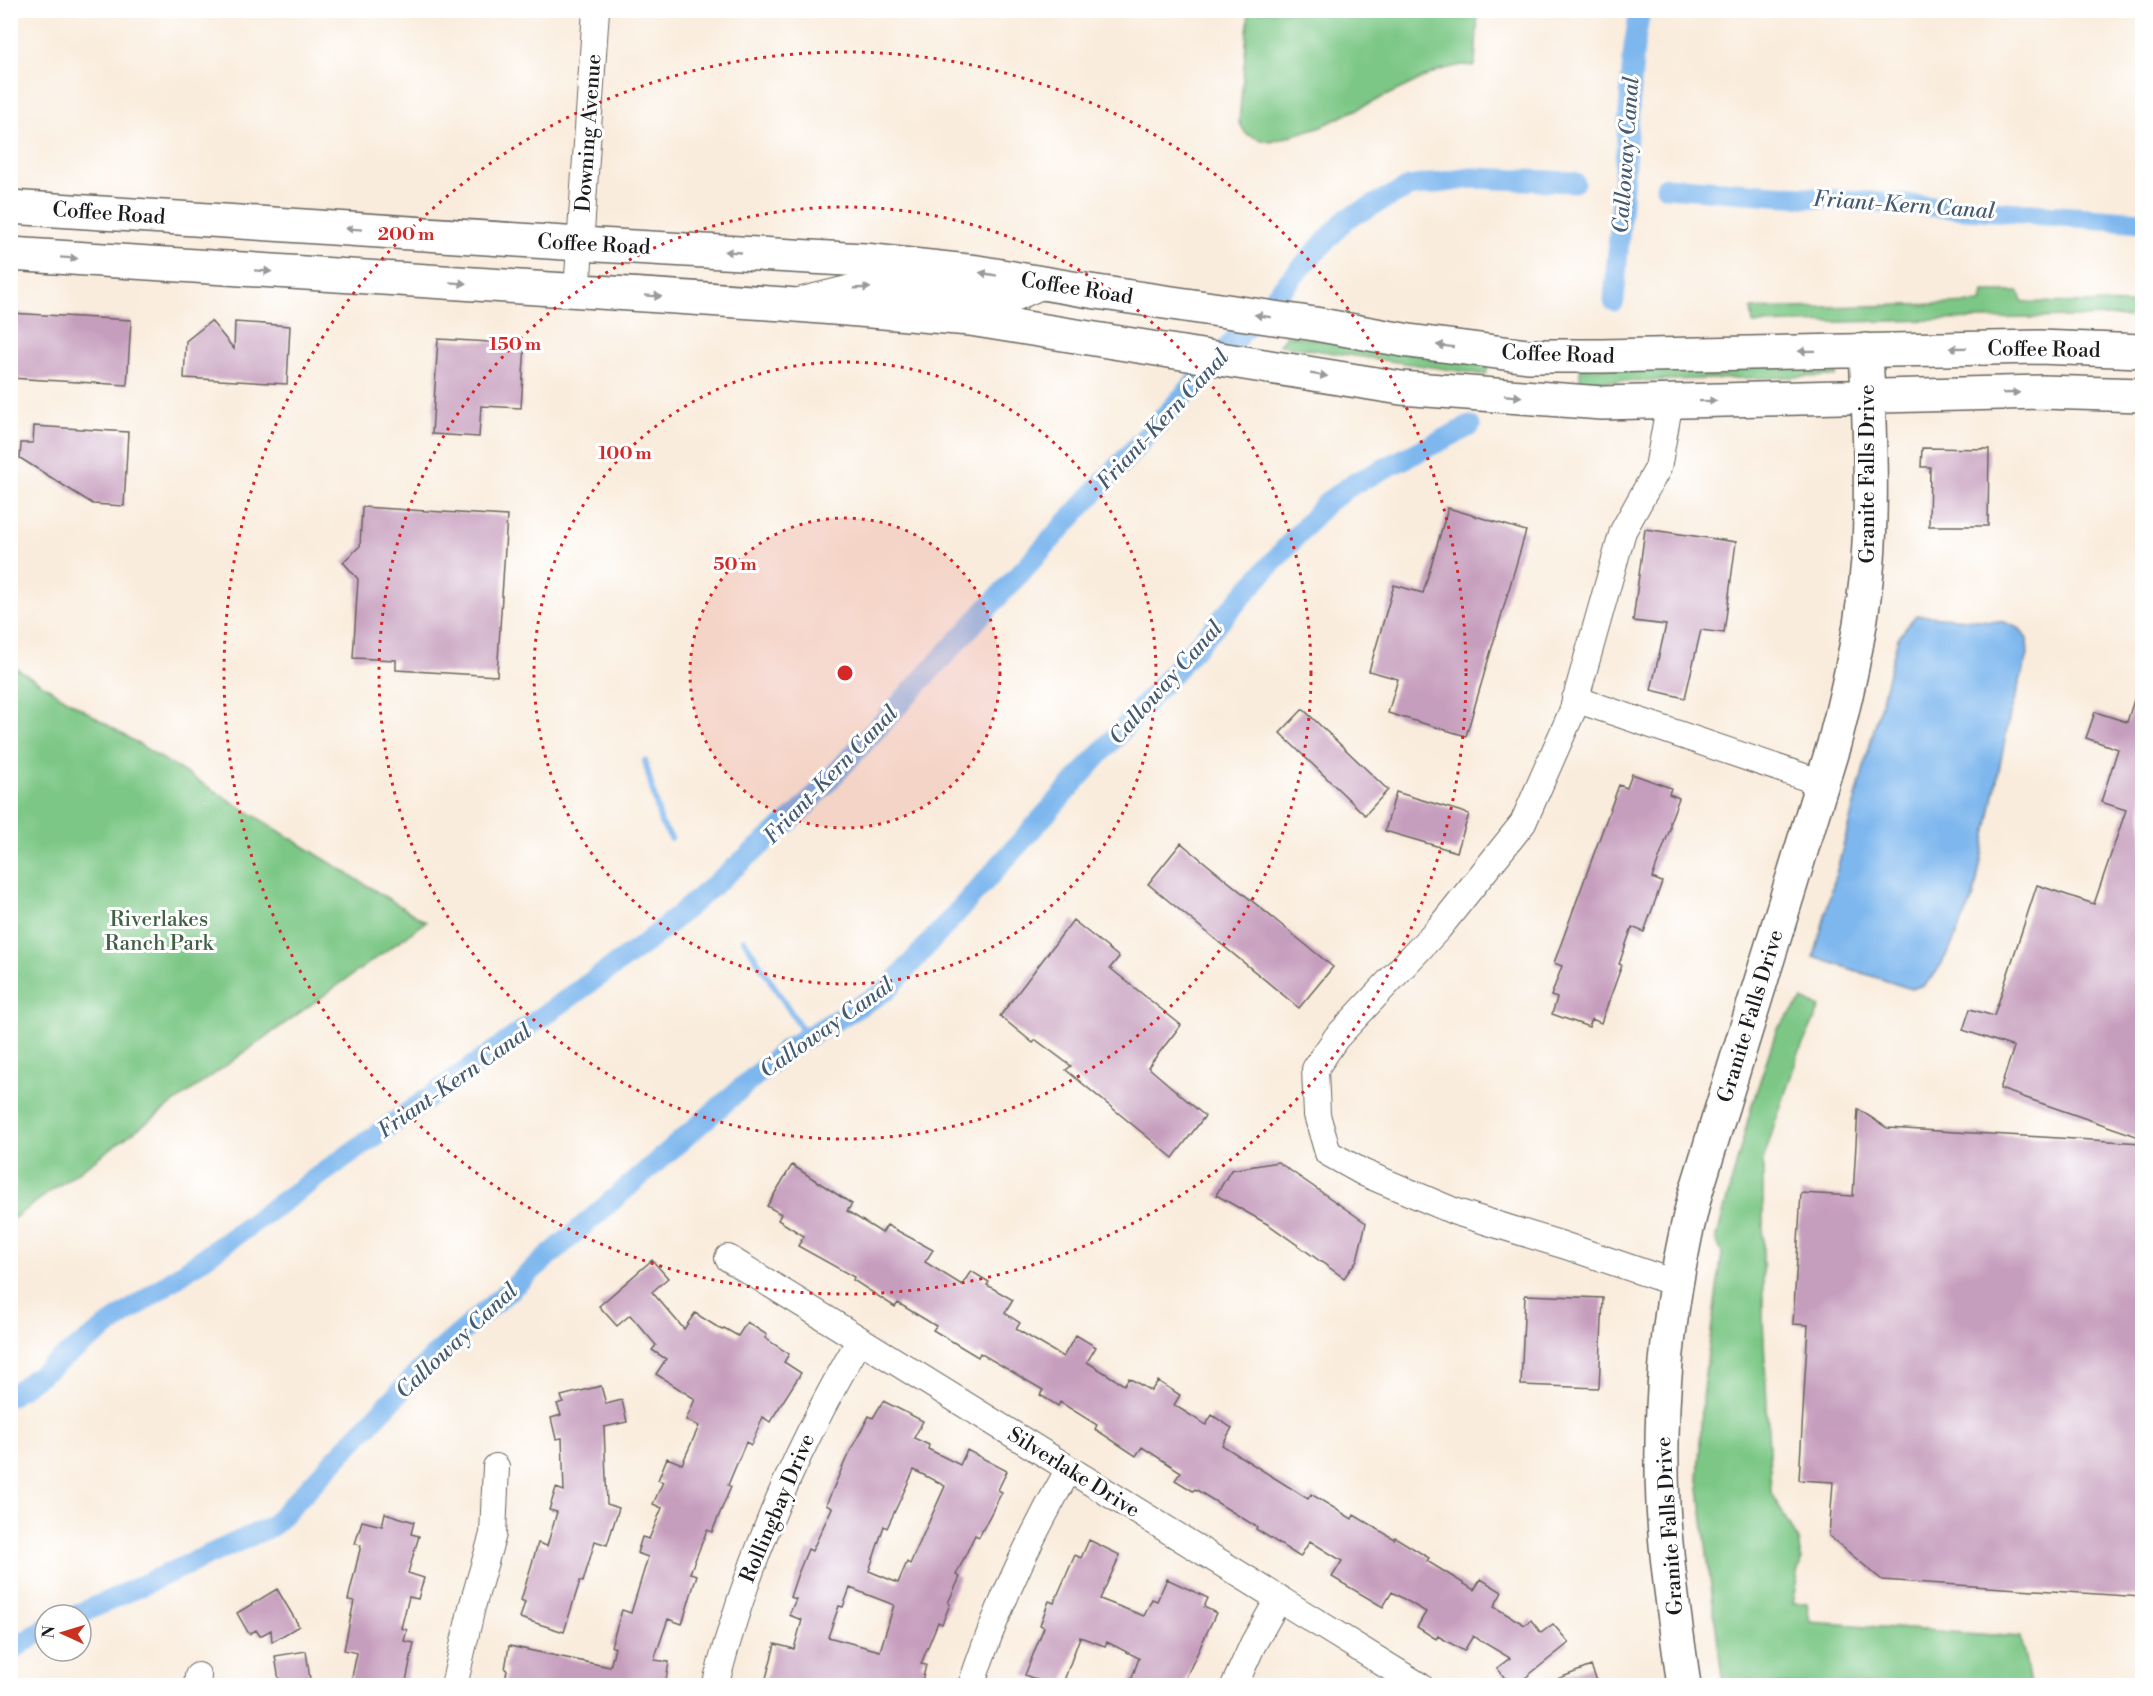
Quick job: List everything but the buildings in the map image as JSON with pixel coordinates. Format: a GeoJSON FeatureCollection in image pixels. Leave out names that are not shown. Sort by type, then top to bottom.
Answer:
{"type":"FeatureCollection","features":[{"type":"Feature","properties":{"kind":"main road","name":"Coffee Road"},"geometry":{"type":"LineString","coordinates":[[10,207],[864,260],[977,272],[1315,324],[1408,341],[1528,356],[2039,347],[2142,351]]}},
{"type":"Feature","properties":{"kind":"main road","name":"Coffee Road"},"geometry":{"type":"LineString","coordinates":[[10,254],[784,304],[970,319],[1401,388],[1602,403],[2042,392],[2142,395]]}},
{"type":"Feature","properties":{"kind":"main road","name":"Granite Falls Drive"},"geometry":{"type":"LineString","coordinates":[[1684,1686],[1663,1506],[1661,1440],[1664,1374],[1676,1283],[1695,1195],[1822,783],[1851,676],[1868,560],[1871,495],[1866,350]]}},
{"type":"Feature","properties":{"kind":"street","name":"Downing Avenue"},"geometry":{"type":"LineString","coordinates":[[577,291],[596,10]]}},
{"type":"Feature","properties":{"kind":"street"},"geometry":{"type":"LineString","coordinates":[[784,304],[859,286],[993,298],[1017,297],[1046,284]]}},
{"type":"Feature","properties":{"kind":"street"},"geometry":{"type":"LineString","coordinates":[[1670,401],[1658,468],[1623,531],[1575,699],[1523,823],[1439,928],[1336,1038],[1315,1069],[1317,1115],[1328,1153],[1364,1173],[1456,1212],[1676,1283]]}},
{"type":"Feature","properties":{"kind":"street"},"geometry":{"type":"LineString","coordinates":[[1575,699],[1822,783]]}},
{"type":"Feature","properties":{"kind":"street","name":"Silverlake Drive"},"geometry":{"type":"LineString","coordinates":[[728,1258],[1420,1686]]}},
{"type":"Feature","properties":{"kind":"street","name":"Rollingbay Drive"},"geometry":{"type":"LineString","coordinates":[[715,1686],[740,1598],[773,1509],[813,1423],[860,1340]]}},
{"type":"Feature","properties":{"kind":"street"},"geometry":{"type":"LineString","coordinates":[[454,1686],[472,1607],[493,1534],[496,1467]]}},
{"type":"Feature","properties":{"kind":"street"},"geometry":{"type":"LineString","coordinates":[[971,1686],[997,1613],[1021,1558],[1069,1469]]}},
{"type":"Feature","properties":{"kind":"street"},"geometry":{"type":"LineString","coordinates":[[1234,1686],[1253,1644],[1279,1598]]}},
{"type":"Feature","properties":{"kind":"green space"},"geometry":{"type":"Polygon","coordinates":[[[1249,11],[1478,11],[1475,66],[1462,65],[1440,70],[1322,126],[1271,142],[1261,140],[1246,134],[1239,122],[1249,11]]]}},
{"type":"Feature","properties":{"kind":"green space"},"geometry":{"type":"Polygon","coordinates":[[[1983,292],[2019,292],[2022,301],[2028,302],[2142,304],[2142,319],[2115,316],[1753,324],[1751,309],[1981,303],[1983,292]]]}},
{"type":"Feature","properties":{"kind":"green space"},"geometry":{"type":"Polygon","coordinates":[[[1286,335],[1489,363],[1486,375],[1279,345],[1286,335]]]}},
{"type":"Feature","properties":{"kind":"green space"},"geometry":{"type":"Polygon","coordinates":[[[1820,364],[1837,372],[1836,376],[1580,382],[1580,368],[1820,364]]]}},
{"type":"Feature","properties":{"kind":"green space","name":"Riverlakes Ranch Park"},"geometry":{"type":"Polygon","coordinates":[[[11,665],[426,922],[10,1220],[11,665]]]}},
{"type":"Feature","properties":{"kind":"green space"},"geometry":{"type":"Polygon","coordinates":[[[1802,1000],[1820,1007],[1798,1055],[1763,1160],[1763,1319],[1771,1493],[1798,1540],[1801,1561],[1792,1603],[1807,1603],[1810,1622],[2021,1637],[2030,1685],[1723,1685],[1698,1480],[1703,1389],[1722,1253],[1716,1240],[1752,1105],[1777,1029],[1802,1000]]]}},
{"type":"Feature","properties":{"kind":"water"},"geometry":{"type":"Polygon","coordinates":[[[1916,615],[2004,622],[2019,628],[2027,639],[2028,655],[2010,714],[1974,896],[1950,949],[1935,974],[1924,985],[1911,989],[1814,957],[1898,638],[1916,615]]]}},
{"type":"Feature","properties":{"kind":"waterway","name":"Calloway Canal"},"geometry":{"type":"LineString","coordinates":[[1614,301],[1634,47],[1640,10]]}},
{"type":"Feature","properties":{"kind":"waterway","name":"Friant-Kern Canal"},"geometry":{"type":"LineString","coordinates":[[10,1396],[647,942],[801,811],[1346,219],[1409,187],[1472,178],[1574,182]]}},
{"type":"Feature","properties":{"kind":"waterway","name":"Friant-Kern Canal"},"geometry":{"type":"LineString","coordinates":[[1666,187],[2142,222]]}},
{"type":"Feature","properties":{"kind":"waterway","name":"Calloway Canal"},"geometry":{"type":"LineString","coordinates":[[93,1608],[272,1526],[436,1354],[785,1050],[887,990],[1327,502],[1353,484],[1470,426]]}},
{"type":"Feature","properties":{"kind":"waterway"},"geometry":{"type":"LineString","coordinates":[[645,761],[661,823],[671,838]]}},
{"type":"Feature","properties":{"kind":"waterway"},"geometry":{"type":"LineString","coordinates":[[744,940],[807,1037]]}},
{"type":"Feature","properties":{"kind":"waterway","name":"Calloway Canal"},"geometry":{"type":"LineString","coordinates":[[10,1651],[33,1637]]}}]}
